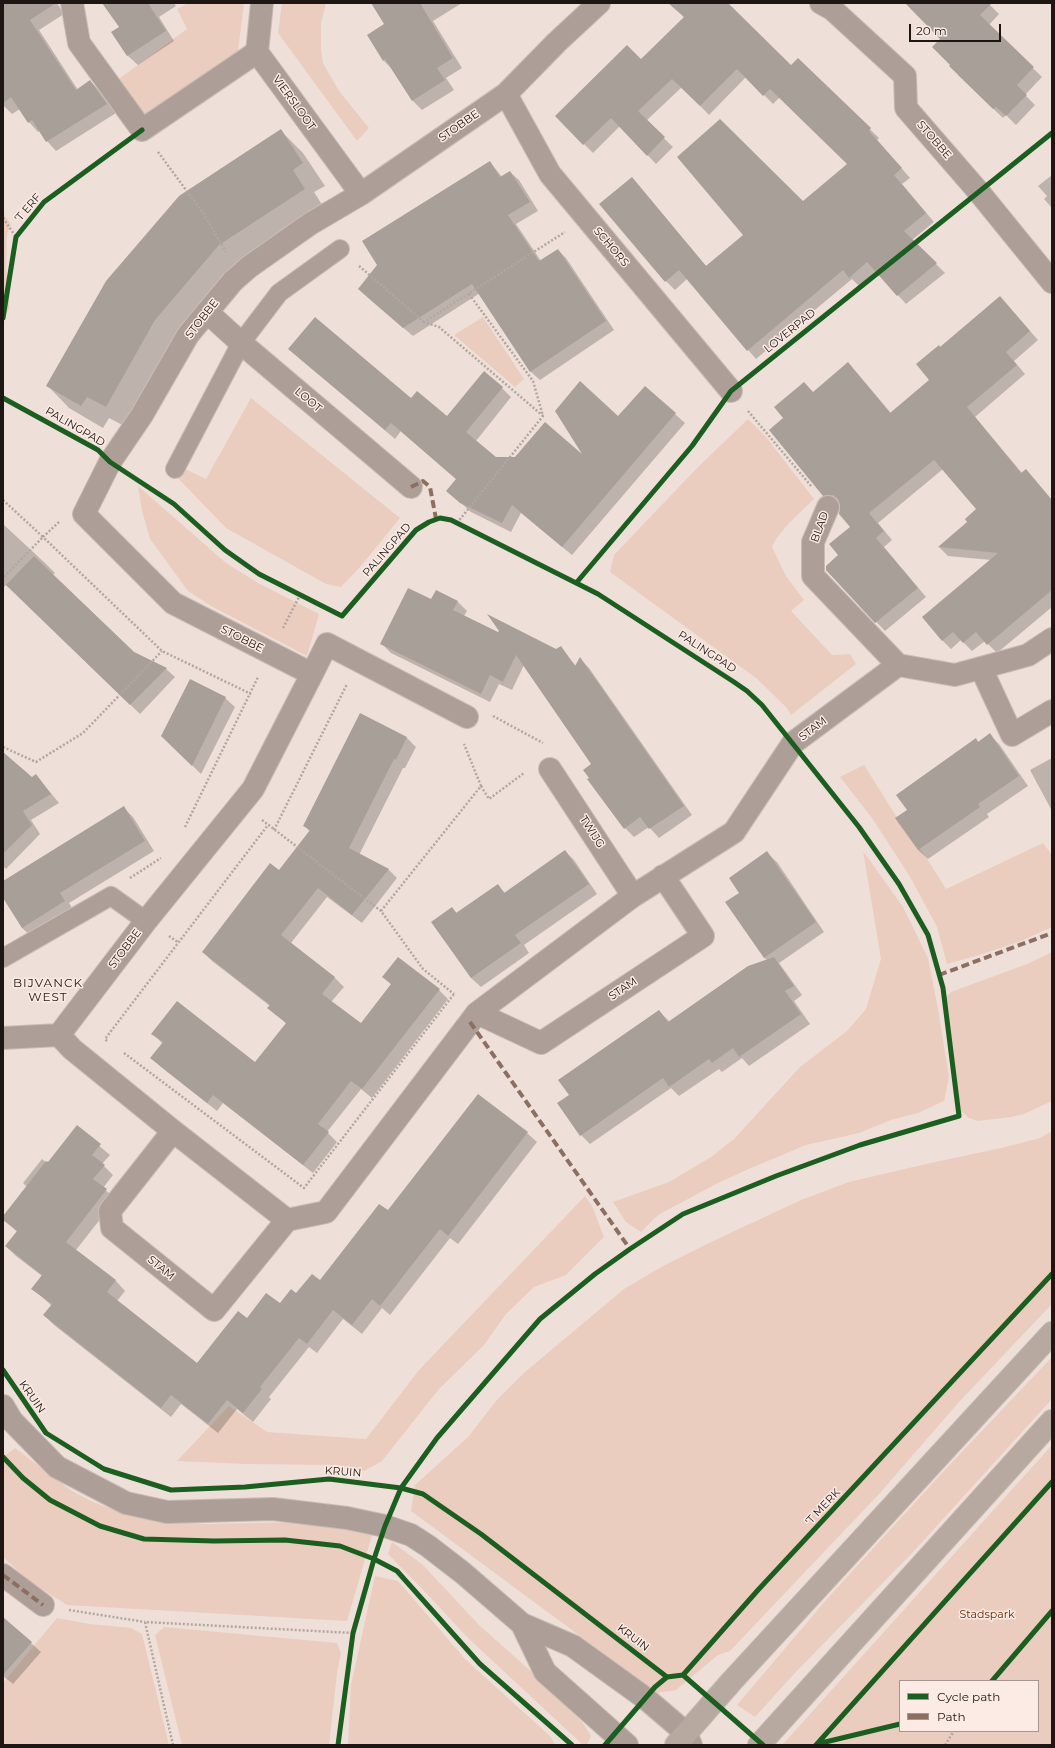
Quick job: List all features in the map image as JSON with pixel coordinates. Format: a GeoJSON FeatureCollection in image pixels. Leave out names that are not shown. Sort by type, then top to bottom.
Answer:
{"type":"FeatureCollection","features":[{"type":"Feature","properties":{"kind":"main road"},"geometry":{"type":"LineString","coordinates":[[684,1741],[731,1682],[1052,1333]]}},
{"type":"Feature","properties":{"kind":"main road"},"geometry":{"type":"LineString","coordinates":[[759,1745],[1052,1421]]}},
{"type":"Feature","properties":{"kind":"street"},"geometry":{"type":"LineString","coordinates":[[72,3],[79,42],[142,130],[257,52],[262,3]]}},
{"type":"Feature","properties":{"kind":"street","name":"STOBBE"},"geometry":{"type":"LineString","coordinates":[[312,674],[173,603],[84,514],[110,462],[142,415],[183,342],[240,274],[310,224],[361,194],[506,94],[557,42],[599,3]]}},
{"type":"Feature","properties":{"kind":"street","name":"STOBBE"},"geometry":{"type":"LineString","coordinates":[[821,3],[832,9],[905,76],[906,108],[978,191],[1052,282]]}},
{"type":"Feature","properties":{"kind":"street","name":"VIERSLOOT"},"geometry":{"type":"LineString","coordinates":[[257,52],[361,194]]}},
{"type":"Feature","properties":{"kind":"street","name":"SCHORS"},"geometry":{"type":"LineString","coordinates":[[506,94],[550,174],[731,391]]}},
{"type":"Feature","properties":{"kind":"street","name":"LOOT"},"geometry":{"type":"LineString","coordinates":[[207,312],[241,343],[411,487]]}},
{"type":"Feature","properties":{"kind":"street","name":"BLAD"},"geometry":{"type":"LineString","coordinates":[[828,507],[813,542],[813,576],[898,665]]}},
{"type":"Feature","properties":{"kind":"street"},"geometry":{"type":"LineString","coordinates":[[898,665],[955,675],[1028,655],[1052,639]]}},
{"type":"Feature","properties":{"kind":"street","name":"STOBBE"},"geometry":{"type":"LineString","coordinates":[[59,1035],[146,921],[253,789],[327,644],[467,717]]}},
{"type":"Feature","properties":{"kind":"street","name":"STAM"},"geometry":{"type":"LineString","coordinates":[[173,1131],[110,1211],[112,1228],[214,1310],[287,1220],[326,1212],[477,1013],[633,896],[734,832],[793,743],[898,665]]}},
{"type":"Feature","properties":{"kind":"street"},"geometry":{"type":"LineString","coordinates":[[981,668],[1012,735],[1052,711]]}},
{"type":"Feature","properties":{"kind":"street","name":"TWIJG"},"geometry":{"type":"LineString","coordinates":[[550,769],[633,896]]}},
{"type":"Feature","properties":{"kind":"street","name":"STAM"},"geometry":{"type":"LineString","coordinates":[[477,1013],[542,1043],[703,936],[663,876]]}},
{"type":"Feature","properties":{"kind":"street"},"geometry":{"type":"LineString","coordinates":[[3,1038],[59,1035],[72,1049],[173,1131],[287,1220]]}},
{"type":"Feature","properties":{"kind":"street"},"geometry":{"type":"LineString","coordinates":[[6,1419],[57,1466],[126,1503],[167,1512],[273,1509],[361,1521],[385,1526],[411,1535],[463,1573],[522,1624],[573,1646],[645,1698],[684,1741]]}},
{"type":"Feature","properties":{"kind":"street"},"geometry":{"type":"LineString","coordinates":[[3,1575],[43,1605]]}},
{"type":"Feature","properties":{"kind":"street"},"geometry":{"type":"LineString","coordinates":[[522,1624],[545,1672],[627,1745]]}},
{"type":"Feature","properties":{"kind":"lane"},"geometry":{"type":"LineString","coordinates":[[176,469],[241,343],[279,293],[340,249]]}},
{"type":"Feature","properties":{"kind":"lane"},"geometry":{"type":"LineString","coordinates":[[3,958],[111,896],[146,921]]}},
{"type":"Feature","properties":{"kind":"path"},"geometry":{"type":"LineString","coordinates":[[142,130],[203,213],[240,274]]}},
{"type":"Feature","properties":{"kind":"path"},"geometry":{"type":"LineString","coordinates":[[3,218],[16,237]]}},
{"type":"Feature","properties":{"kind":"path"},"geometry":{"type":"LineString","coordinates":[[424,322],[587,218]]}},
{"type":"Feature","properties":{"kind":"path"},"geometry":{"type":"LineString","coordinates":[[340,249],[424,322],[439,327],[543,416]]}},
{"type":"Feature","properties":{"kind":"path"},"geometry":{"type":"LineString","coordinates":[[469,294],[533,380],[543,416]]}},
{"type":"Feature","properties":{"kind":"path"},"geometry":{"type":"LineString","coordinates":[[457,523],[543,416]]}},
{"type":"Feature","properties":{"kind":"path"},"geometry":{"type":"LineString","coordinates":[[3,500],[162,651],[250,694]]}},
{"type":"Feature","properties":{"kind":"path"},"geometry":{"type":"LineString","coordinates":[[451,520],[464,526]]}},
{"type":"Feature","properties":{"kind":"path"},"geometry":{"type":"LineString","coordinates":[[3,578],[43,537]]}},
{"type":"Feature","properties":{"kind":"path"},"geometry":{"type":"LineString","coordinates":[[294,592],[306,597]]}},
{"type":"Feature","properties":{"kind":"path"},"geometry":{"type":"LineString","coordinates":[[182,832],[300,595]]}},
{"type":"Feature","properties":{"kind":"path"},"geometry":{"type":"LineString","coordinates":[[3,747],[36,762],[82,733],[162,651]]}},
{"type":"Feature","properties":{"kind":"path"},"geometry":{"type":"LineString","coordinates":[[274,830],[358,660]]}},
{"type":"Feature","properties":{"kind":"path"},"geometry":{"type":"LineString","coordinates":[[482,710],[552,748],[550,769],[534,766],[489,799],[481,786],[462,740],[467,717],[482,710]]}},
{"type":"Feature","properties":{"kind":"path"},"geometry":{"type":"LineString","coordinates":[[380,911],[481,786]]}},
{"type":"Feature","properties":{"kind":"path"},"geometry":{"type":"LineString","coordinates":[[241,804],[380,911],[423,969],[477,1013]]}},
{"type":"Feature","properties":{"kind":"path"},"geometry":{"type":"LineString","coordinates":[[112,1044],[105,1039],[268,825]]}},
{"type":"Feature","properties":{"kind":"path"},"geometry":{"type":"LineString","coordinates":[[111,896],[119,886],[163,856]]}},
{"type":"Feature","properties":{"kind":"path"},"geometry":{"type":"LineString","coordinates":[[118,1049],[304,1188],[454,994]]}},
{"type":"Feature","properties":{"kind":"path"},"geometry":{"type":"LineString","coordinates":[[43,1605],[144,1622],[353,1633]]}},
{"type":"Feature","properties":{"kind":"path"},"geometry":{"type":"LineString","coordinates":[[144,1622],[173,1745]]}},
{"type":"Feature","properties":{"kind":"path"},"geometry":{"type":"LineString","coordinates":[[352,1640],[355,1626]]}},
{"type":"Feature","properties":{"kind":"path"},"geometry":{"type":"LineString","coordinates":[[945,1745],[953,1732]]}},
{"type":"Feature","properties":{"kind":"green space"},"geometry":{"type":"Polygon","coordinates":[[[188,3],[244,3],[238,51],[143,118],[116,81],[187,29],[177,9],[188,3]]]}},
{"type":"Feature","properties":{"kind":"green space"},"geometry":{"type":"Polygon","coordinates":[[[282,3],[326,3],[321,23],[321,50],[323,63],[339,91],[369,128],[357,141],[278,33],[282,3]]]}},
{"type":"Feature","properties":{"kind":"green space"},"geometry":{"type":"Polygon","coordinates":[[[3,213],[11,224],[7,234],[6,268],[9,309],[3,320],[3,213]]]}},
{"type":"Feature","properties":{"kind":"green space"},"geometry":{"type":"Polygon","coordinates":[[[483,317],[524,379],[515,387],[454,335],[483,317]]]}},
{"type":"Feature","properties":{"kind":"green space"},"geometry":{"type":"Polygon","coordinates":[[[251,398],[400,518],[361,566],[341,587],[326,584],[226,528],[173,473],[181,467],[206,479],[251,398]]]}},
{"type":"Feature","properties":{"kind":"green space"},"geometry":{"type":"Polygon","coordinates":[[[748,419],[766,437],[814,499],[789,523],[776,539],[772,547],[786,576],[804,600],[791,611],[832,655],[850,654],[856,664],[791,715],[786,707],[756,678],[610,572],[614,555],[698,467],[748,419]]]}},
{"type":"Feature","properties":{"kind":"green space"},"geometry":{"type":"Polygon","coordinates":[[[138,486],[226,563],[258,583],[319,614],[307,656],[211,606],[188,591],[150,539],[142,511],[138,486]]]}},
{"type":"Feature","properties":{"kind":"green space"},"geometry":{"type":"Polygon","coordinates":[[[864,765],[898,819],[924,854],[946,889],[1043,843],[1052,855],[1052,927],[1019,942],[947,964],[937,927],[909,875],[872,818],[840,777],[864,765]]]}},
{"type":"Feature","properties":{"kind":"green space"},"geometry":{"type":"Polygon","coordinates":[[[863,851],[903,907],[928,958],[949,1077],[944,1101],[918,1113],[891,1120],[859,1133],[806,1145],[751,1168],[720,1182],[658,1215],[641,1232],[626,1222],[613,1202],[669,1182],[711,1157],[734,1139],[800,1067],[847,1031],[866,1009],[881,959],[863,851]]]}},
{"type":"Feature","properties":{"kind":"green space"},"geometry":{"type":"Polygon","coordinates":[[[1052,952],[1052,1101],[1024,1114],[1011,1117],[978,1121],[969,1118],[960,1110],[955,1087],[945,998],[951,992],[1027,964],[1052,952]]]}},
{"type":"Feature","properties":{"kind":"green space"},"geometry":{"type":"Polygon","coordinates":[[[1052,1131],[1052,1304],[958,1403],[880,1493],[730,1651],[718,1655],[676,1690],[657,1693],[411,1511],[415,1485],[468,1437],[496,1401],[525,1372],[624,1289],[663,1266],[711,1242],[801,1200],[849,1182],[1001,1148],[1040,1138],[1052,1131]]]}},
{"type":"Feature","properties":{"kind":"green space"},"geometry":{"type":"Polygon","coordinates":[[[585,1196],[592,1206],[604,1237],[566,1275],[534,1287],[506,1314],[484,1345],[439,1389],[382,1461],[364,1471],[339,1465],[245,1464],[177,1461],[229,1406],[267,1432],[366,1439],[419,1370],[585,1196]]]}},
{"type":"Feature","properties":{"kind":"green space"},"geometry":{"type":"Polygon","coordinates":[[[1052,1357],[1052,1399],[914,1551],[793,1675],[755,1717],[737,1705],[826,1600],[941,1474],[1052,1357]]]}},
{"type":"Feature","properties":{"kind":"green space","name":"Stadspark"},"geometry":{"type":"Polygon","coordinates":[[[1052,1445],[1052,1745],[782,1745],[1052,1445]]]}},
{"type":"Feature","properties":{"kind":"green space"},"geometry":{"type":"Polygon","coordinates":[[[15,1448],[72,1491],[91,1501],[124,1514],[157,1521],[207,1524],[302,1522],[373,1532],[347,1621],[67,1605],[29,1581],[3,1557],[3,1457],[15,1448]]]}},
{"type":"Feature","properties":{"kind":"green space"},"geometry":{"type":"Polygon","coordinates":[[[392,1542],[423,1565],[479,1625],[534,1674],[582,1722],[591,1736],[587,1745],[583,1745],[467,1637],[388,1554],[392,1542]]]}},
{"type":"Feature","properties":{"kind":"green space"},"geometry":{"type":"Polygon","coordinates":[[[375,1576],[398,1581],[465,1659],[551,1737],[555,1745],[348,1745],[351,1685],[375,1576]]]}},
{"type":"Feature","properties":{"kind":"green space"},"geometry":{"type":"Polygon","coordinates":[[[57,1618],[90,1624],[131,1628],[142,1634],[169,1745],[3,1745],[3,1683],[57,1618]]]}},
{"type":"Feature","properties":{"kind":"green space"},"geometry":{"type":"Polygon","coordinates":[[[164,1627],[337,1643],[341,1653],[337,1673],[329,1745],[182,1745],[155,1635],[164,1627]]]}},
{"type":"Feature","properties":{"kind":"building"},"geometry":{"type":"Polygon","coordinates":[[[3,3],[56,3],[30,20],[76,90],[90,80],[107,104],[46,142],[32,120],[28,123],[11,97],[3,103],[3,3]]]}},
{"type":"Feature","properties":{"kind":"building"},"geometry":{"type":"Polygon","coordinates":[[[102,3],[148,3],[166,31],[127,56],[111,32],[119,27],[102,3]]]}},
{"type":"Feature","properties":{"kind":"building"},"geometry":{"type":"Polygon","coordinates":[[[371,3],[420,3],[453,58],[437,68],[445,80],[412,101],[385,59],[383,61],[367,35],[384,24],[371,3]]]}},
{"type":"Feature","properties":{"kind":"building"},"geometry":{"type":"Polygon","coordinates":[[[668,3],[728,3],[791,65],[798,58],[871,128],[869,131],[902,168],[894,175],[926,213],[904,231],[937,263],[897,296],[867,262],[849,278],[843,270],[747,351],[679,270],[665,282],[599,204],[632,177],[706,266],[743,235],[677,157],[720,119],[803,201],[847,164],[770,89],[763,96],[737,69],[700,106],[672,79],[638,111],[665,137],[647,156],[611,118],[583,145],[555,116],[627,45],[641,59],[684,17],[668,3]]]}},
{"type":"Feature","properties":{"kind":"building"},"geometry":{"type":"Polygon","coordinates":[[[905,3],[992,3],[980,15],[1034,67],[1017,85],[1027,95],[1006,116],[996,107],[993,109],[949,66],[950,65],[932,47],[940,39],[905,3]]]}},
{"type":"Feature","properties":{"kind":"building"},"geometry":{"type":"Polygon","coordinates":[[[281,129],[303,163],[293,170],[305,189],[219,245],[155,320],[106,407],[87,397],[81,406],[46,386],[106,281],[179,196],[281,129]]]}},
{"type":"Feature","properties":{"kind":"building"},"geometry":{"type":"Polygon","coordinates":[[[490,161],[500,177],[510,171],[530,202],[508,215],[539,261],[558,249],[606,321],[530,372],[472,284],[403,328],[358,289],[377,265],[362,241],[490,161]]]}},
{"type":"Feature","properties":{"kind":"building"},"geometry":{"type":"Polygon","coordinates":[[[1000,296],[1030,331],[1006,352],[1017,365],[967,407],[1021,473],[1026,469],[1052,500],[1052,590],[987,645],[976,632],[963,643],[953,632],[942,641],[922,617],[998,553],[938,547],[967,522],[965,519],[976,509],[934,460],[869,513],[884,531],[876,538],[918,588],[875,623],[826,570],[826,566],[838,555],[829,544],[850,527],[839,514],[840,506],[838,499],[833,495],[823,496],[769,430],[783,418],[774,407],[804,382],[813,392],[848,362],[890,413],[929,380],[916,364],[939,345],[940,347],[1000,296]]]}},
{"type":"Feature","properties":{"kind":"building"},"geometry":{"type":"Polygon","coordinates":[[[315,317],[411,398],[417,391],[447,416],[484,371],[503,387],[466,432],[496,457],[515,457],[545,422],[582,454],[555,411],[580,381],[618,416],[645,386],[676,413],[562,547],[512,505],[502,523],[460,503],[446,491],[456,479],[391,423],[385,430],[288,349],[315,317]]]}},
{"type":"Feature","properties":{"kind":"building"},"geometry":{"type":"Polygon","coordinates":[[[34,556],[134,652],[167,668],[130,705],[6,585],[34,556]]]}},
{"type":"Feature","properties":{"kind":"building"},"geometry":{"type":"Polygon","coordinates":[[[408,588],[431,599],[436,590],[458,601],[453,610],[498,632],[499,631],[487,614],[556,649],[561,646],[575,666],[580,657],[684,806],[649,829],[640,817],[624,829],[587,779],[589,778],[583,770],[591,764],[516,655],[503,682],[490,675],[481,694],[380,644],[408,588]]]}},
{"type":"Feature","properties":{"kind":"building"},"geometry":{"type":"Polygon","coordinates":[[[190,679],[226,697],[192,766],[161,736],[190,679]]]}},
{"type":"Feature","properties":{"kind":"building"},"geometry":{"type":"Polygon","coordinates":[[[360,713],[407,737],[396,760],[394,759],[349,848],[389,869],[352,915],[318,888],[281,935],[335,977],[322,994],[361,1023],[391,984],[382,977],[398,957],[440,989],[362,1089],[351,1081],[318,1124],[329,1132],[303,1165],[213,1095],[207,1103],[150,1058],[163,1042],[151,1034],[177,1001],[255,1062],[286,1023],[267,1008],[270,1005],[202,952],[270,863],[279,870],[310,830],[303,826],[360,713]]]}},
{"type":"Feature","properties":{"kind":"building"},"geometry":{"type":"Polygon","coordinates":[[[990,733],[1019,776],[978,804],[980,807],[918,850],[895,818],[907,810],[896,795],[976,738],[978,742],[990,733]]]}},
{"type":"Feature","properties":{"kind":"building"},"geometry":{"type":"Polygon","coordinates":[[[3,752],[32,777],[36,774],[51,794],[23,811],[32,825],[3,854],[3,752]]]}},
{"type":"Feature","properties":{"kind":"building"},"geometry":{"type":"Polygon","coordinates":[[[124,806],[145,841],[60,893],[65,901],[22,928],[3,898],[3,881],[124,806]]]}},
{"type":"Feature","properties":{"kind":"building"},"geometry":{"type":"Polygon","coordinates":[[[565,850],[589,884],[515,935],[521,943],[471,978],[431,922],[452,907],[456,913],[498,884],[504,893],[565,850]]]}},
{"type":"Feature","properties":{"kind":"building"},"geometry":{"type":"Polygon","coordinates":[[[767,851],[816,922],[764,958],[725,902],[739,893],[729,878],[767,851]]]}},
{"type":"Feature","properties":{"kind":"building"},"geometry":{"type":"Polygon","coordinates":[[[774,957],[794,986],[785,991],[801,1014],[739,1057],[733,1048],[712,1063],[709,1059],[669,1087],[663,1078],[580,1136],[557,1103],[569,1095],[558,1080],[659,1010],[668,1022],[748,966],[774,957]]]}},
{"type":"Feature","properties":{"kind":"building"},"geometry":{"type":"Polygon","coordinates":[[[478,1094],[528,1132],[448,1236],[440,1229],[380,1306],[372,1299],[352,1325],[333,1310],[307,1344],[299,1338],[260,1387],[262,1389],[243,1413],[227,1400],[208,1424],[171,1395],[161,1408],[43,1315],[52,1304],[31,1289],[42,1275],[5,1246],[17,1231],[3,1220],[3,1216],[46,1161],[48,1162],[77,1125],[101,1144],[92,1155],[105,1165],[93,1179],[107,1189],[66,1242],[116,1280],[107,1292],[197,1363],[238,1311],[247,1318],[266,1293],[280,1303],[291,1289],[296,1293],[312,1274],[320,1280],[379,1204],[388,1210],[478,1094]]]}},
{"type":"Feature","properties":{"kind":"building"},"geometry":{"type":"Polygon","coordinates":[[[3,1617],[32,1642],[3,1675],[3,1617]]]}},
{"type":"Feature","properties":{"kind":"marked path"},"geometry":{"type":"LineString","coordinates":[[411,487],[423,481],[430,487],[436,519]]}},
{"type":"Feature","properties":{"kind":"marked path"},"geometry":{"type":"LineString","coordinates":[[939,975],[1052,933]]}},
{"type":"Feature","properties":{"kind":"marked path"},"geometry":{"type":"LineString","coordinates":[[470,1022],[630,1249]]}},
{"type":"Feature","properties":{"kind":"marked path"},"geometry":{"type":"LineString","coordinates":[[3,1575],[43,1605]]}},
{"type":"Feature","properties":{"kind":"cycle path","name":"'T ERF"},"geometry":{"type":"LineString","coordinates":[[3,318],[16,237],[44,202],[142,130]]}},
{"type":"Feature","properties":{"kind":"cycle path","name":"LOVERPAD"},"geometry":{"type":"LineString","coordinates":[[577,582],[692,446],[731,391],[1052,133]]}},
{"type":"Feature","properties":{"kind":"cycle path","name":"PALINGPAD"},"geometry":{"type":"LineString","coordinates":[[3,398],[98,450],[110,462],[174,504],[225,550],[259,574],[342,616],[416,530],[429,522],[440,518],[451,520],[598,594],[734,682],[747,691],[762,705],[859,827],[899,884],[928,935],[943,988],[959,1116],[860,1145],[776,1176],[683,1214],[595,1274],[540,1319],[437,1438],[401,1488],[385,1526],[374,1559],[353,1633],[338,1745]]}},
{"type":"Feature","properties":{"kind":"cycle path","name":"'T MERK"},"geometry":{"type":"LineString","coordinates":[[605,1745],[655,1687],[667,1677],[683,1675],[758,1590],[1052,1274]]}},
{"type":"Feature","properties":{"kind":"cycle path","name":"KRUIN"},"geometry":{"type":"LineString","coordinates":[[3,1370],[46,1433],[104,1469],[171,1490],[245,1487],[329,1479],[401,1488],[423,1494],[481,1534],[667,1677]]}},
{"type":"Feature","properties":{"kind":"cycle path"},"geometry":{"type":"LineString","coordinates":[[3,1457],[23,1478],[50,1500],[100,1526],[144,1539],[214,1541],[285,1540],[340,1546],[374,1559],[397,1571],[480,1664],[572,1745]]}},
{"type":"Feature","properties":{"kind":"cycle path"},"geometry":{"type":"LineString","coordinates":[[816,1745],[1052,1482]]}},
{"type":"Feature","properties":{"kind":"cycle path"},"geometry":{"type":"LineString","coordinates":[[993,1680],[1052,1611]]}},
{"type":"Feature","properties":{"kind":"cycle path"},"geometry":{"type":"LineString","coordinates":[[683,1675],[763,1745]]}},
{"type":"Feature","properties":{"kind":"cycle path"},"geometry":{"type":"LineString","coordinates":[[817,1744],[899,1724]]}},
{"type":"Feature","properties":{"kind":"district","name":"BIJVANCK WEST"},"geometry":{"type":"Point","coordinates":[48,990]}}]}
